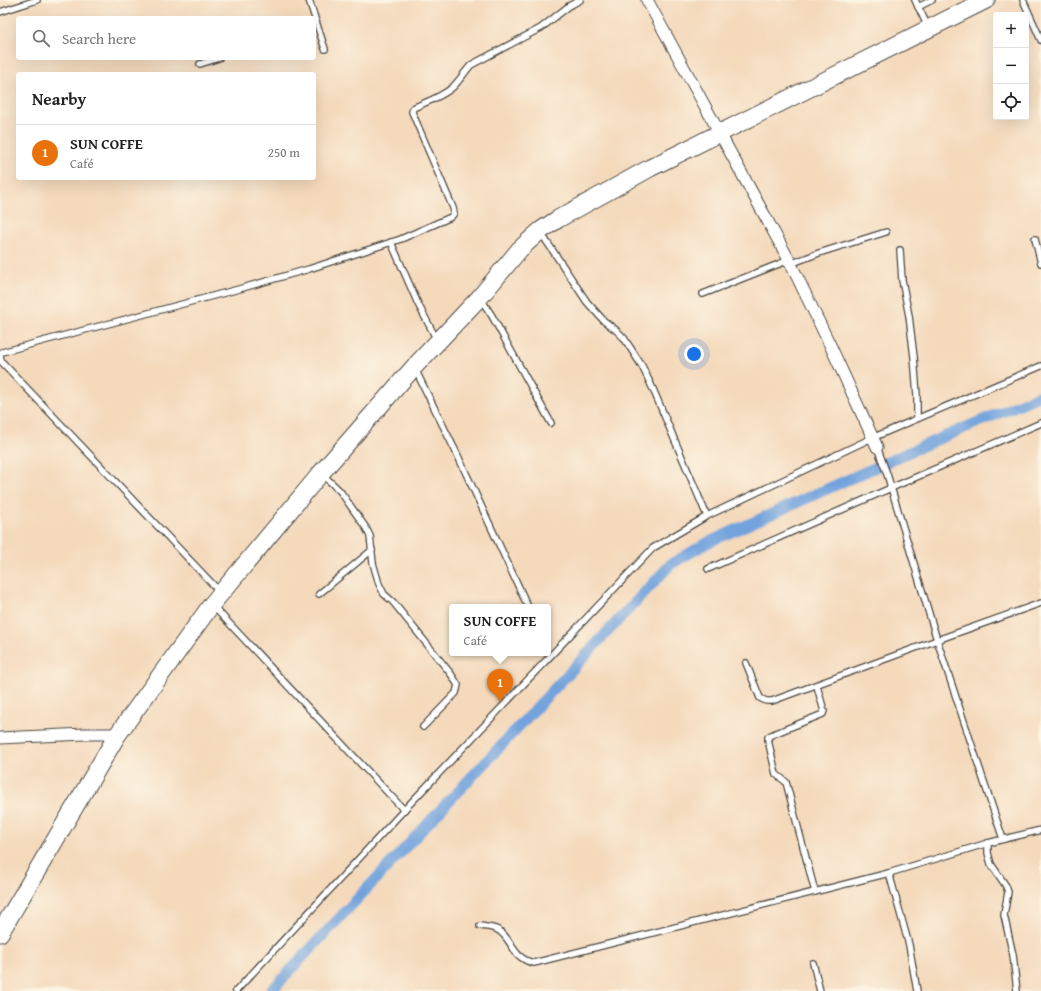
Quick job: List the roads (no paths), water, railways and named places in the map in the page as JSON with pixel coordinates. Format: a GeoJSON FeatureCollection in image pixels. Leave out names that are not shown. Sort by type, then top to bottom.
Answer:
{"type":"FeatureCollection","features":[{"type":"Feature","properties":{"kind":"main road"},"geometry":{"type":"LineString","coordinates":[[1,929],[118,734],[216,599],[321,473],[414,367],[480,297],[520,249],[540,231],[558,219],[650,168],[986,0]]}},
{"type":"Feature","properties":{"kind":"street"},"geometry":{"type":"LineString","coordinates":[[647,0],[789,262],[875,442]]}},
{"type":"Feature","properties":{"kind":"street"},"geometry":{"type":"LineString","coordinates":[[0,738],[118,734]]}},
{"type":"Feature","properties":{"kind":"lane"},"geometry":{"type":"LineString","coordinates":[[0,12],[37,0]]}},
{"type":"Feature","properties":{"kind":"lane"},"geometry":{"type":"LineString","coordinates":[[309,0],[313,16]]}},
{"type":"Feature","properties":{"kind":"lane"},"geometry":{"type":"LineString","coordinates":[[404,810],[1,360],[0,354],[5,350],[239,289],[401,239],[451,217],[454,213],[453,208],[412,112],[413,108],[447,91],[471,65],[541,28],[569,6],[580,0]]}},
{"type":"Feature","properties":{"kind":"lane"},"geometry":{"type":"LineString","coordinates":[[915,0],[928,29]]}},
{"type":"Feature","properties":{"kind":"lane"},"geometry":{"type":"LineString","coordinates":[[918,7],[932,0]]}},
{"type":"Feature","properties":{"kind":"lane"},"geometry":{"type":"LineString","coordinates":[[1023,0],[1041,40]]}},
{"type":"Feature","properties":{"kind":"lane"},"geometry":{"type":"LineString","coordinates":[[316,28],[325,49]]}},
{"type":"Feature","properties":{"kind":"lane"},"geometry":{"type":"LineString","coordinates":[[200,64],[213,60]]}},
{"type":"Feature","properties":{"kind":"lane"},"geometry":{"type":"LineString","coordinates":[[540,231],[586,302],[604,321],[624,338],[642,366],[707,516]]}},
{"type":"Feature","properties":{"kind":"lane"},"geometry":{"type":"LineString","coordinates":[[703,294],[789,262],[886,232]]}},
{"type":"Feature","properties":{"kind":"lane"},"geometry":{"type":"LineString","coordinates":[[1035,239],[1041,263]]}},
{"type":"Feature","properties":{"kind":"lane"},"geometry":{"type":"LineString","coordinates":[[391,242],[418,304],[438,342]]}},
{"type":"Feature","properties":{"kind":"lane"},"geometry":{"type":"LineString","coordinates":[[900,250],[902,280],[909,316],[914,357],[918,418]]}},
{"type":"Feature","properties":{"kind":"lane"},"geometry":{"type":"LineString","coordinates":[[480,297],[551,423]]}},
{"type":"Feature","properties":{"kind":"lane"},"geometry":{"type":"LineString","coordinates":[[551,651],[653,548],[707,516],[875,442],[918,418],[1041,366]]}},
{"type":"Feature","properties":{"kind":"lane"},"geometry":{"type":"LineString","coordinates":[[414,367],[458,456],[527,604]]}},
{"type":"Feature","properties":{"kind":"lane"},"geometry":{"type":"LineString","coordinates":[[708,569],[1041,423]]}},
{"type":"Feature","properties":{"kind":"lane"},"geometry":{"type":"LineString","coordinates":[[875,442],[888,474],[937,640],[1003,839]]}},
{"type":"Feature","properties":{"kind":"lane"},"geometry":{"type":"LineString","coordinates":[[321,473],[340,491],[366,528],[370,536],[375,572],[384,594],[393,602],[451,674],[458,685],[456,693],[423,727]]}},
{"type":"Feature","properties":{"kind":"lane"},"geometry":{"type":"LineString","coordinates":[[319,594],[372,550]]}},
{"type":"Feature","properties":{"kind":"lane"},"geometry":{"type":"LineString","coordinates":[[746,663],[760,698],[766,701],[772,701],[817,686],[937,640],[1041,603]]}},
{"type":"Feature","properties":{"kind":"lane"},"geometry":{"type":"LineString","coordinates":[[236,991],[546,656]]}},
{"type":"Feature","properties":{"kind":"lane"},"geometry":{"type":"LineString","coordinates":[[815,892],[786,782],[776,774],[768,737],[771,734],[823,714],[824,711],[817,686]]}},
{"type":"Feature","properties":{"kind":"lane"},"geometry":{"type":"LineString","coordinates":[[480,926],[490,927],[499,931],[519,956],[527,962],[534,963],[889,873],[988,843],[1041,830]]}},
{"type":"Feature","properties":{"kind":"lane"},"geometry":{"type":"LineString","coordinates":[[988,843],[988,853],[991,864],[1006,886],[1008,892],[1004,915],[1013,955],[1017,991]]}},
{"type":"Feature","properties":{"kind":"lane"},"geometry":{"type":"LineString","coordinates":[[889,873],[909,946],[917,991]]}},
{"type":"Feature","properties":{"kind":"lane"},"geometry":{"type":"LineString","coordinates":[[813,963],[820,991]]}},
{"type":"Feature","properties":{"kind":"waterway"},"geometry":{"type":"LineString","coordinates":[[271,991],[671,564],[709,542],[925,445],[1041,395]]}},
{"type":"Feature","properties":{"kind":"place","name":"SUN COFFE"},"geometry":{"type":"Point","coordinates":[500,702]}}]}
